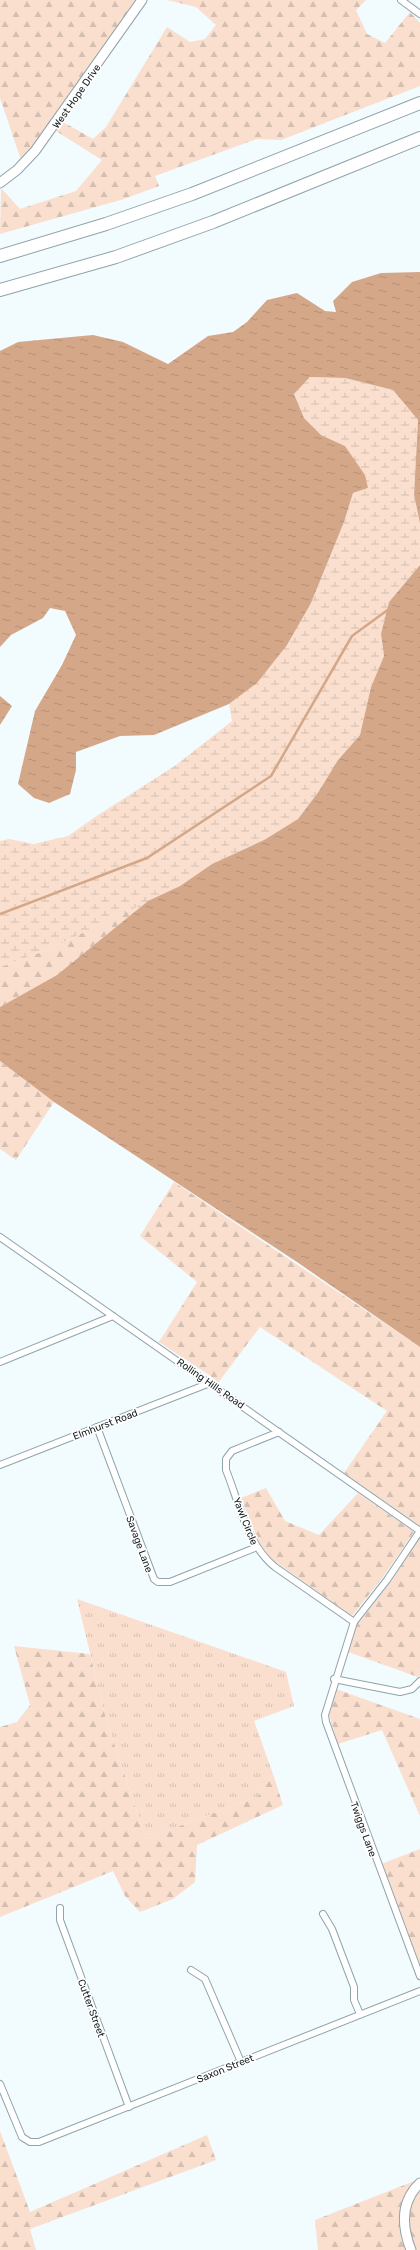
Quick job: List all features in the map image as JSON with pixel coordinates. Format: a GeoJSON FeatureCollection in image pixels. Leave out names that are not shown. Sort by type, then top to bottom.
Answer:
{"type":"FeatureCollection","features":[{"type":"Feature","properties":{"kind":"highway"},"geometry":{"type":"LineString","coordinates":[[0,256],[106,224],[192,194],[420,103]]}},
{"type":"Feature","properties":{"kind":"highway"},"geometry":{"type":"LineString","coordinates":[[0,290],[116,257],[214,222],[420,138]]}},
{"type":"Feature","properties":{"kind":"street","name":"West Hope Drive"},"geometry":{"type":"LineString","coordinates":[[0,183],[17,170],[35,151],[142,0]]}},
{"type":"Feature","properties":{"kind":"street"},"geometry":{"type":"LineString","coordinates":[[401,0],[420,14]]}},
{"type":"Feature","properties":{"kind":"street","name":"Rolling Hills Road"},"geometry":{"type":"LineString","coordinates":[[0,1237],[420,1531]]}},
{"type":"Feature","properties":{"kind":"street"},"geometry":{"type":"LineString","coordinates":[[0,1362],[113,1316]]}},
{"type":"Feature","properties":{"kind":"street","name":"Elmhurst Road"},"geometry":{"type":"LineString","coordinates":[[0,1465],[210,1383]]}},
{"type":"Feature","properties":{"kind":"street","name":"Savage Lane"},"geometry":{"type":"LineString","coordinates":[[97,1427],[154,1579],[164,1584],[257,1547]]}},
{"type":"Feature","properties":{"kind":"street","name":"Yawl Circle"},"geometry":{"type":"LineString","coordinates":[[279,1432],[232,1451],[226,1459],[226,1470],[257,1547],[275,1567],[354,1622]]}},
{"type":"Feature","properties":{"kind":"street"},"geometry":{"type":"LineString","coordinates":[[420,1531],[386,1580],[354,1622],[334,1679],[400,1692],[412,1689],[420,1682]]}},
{"type":"Feature","properties":{"kind":"street","name":"Twiggs Lane"},"geometry":{"type":"LineString","coordinates":[[334,1679],[326,1708],[326,1722],[420,1976]]}},
{"type":"Feature","properties":{"kind":"street","name":"Cutter Street"},"geometry":{"type":"LineString","coordinates":[[60,1908],[60,1920],[62,1927],[129,2107]]}},
{"type":"Feature","properties":{"kind":"street"},"geometry":{"type":"LineString","coordinates":[[323,1914],[332,1929],[354,1987],[354,2000],[360,2014]]}},
{"type":"Feature","properties":{"kind":"street"},"geometry":{"type":"LineString","coordinates":[[191,1970],[205,1979],[241,2062]]}},
{"type":"Feature","properties":{"kind":"street","name":"Saxon Street"},"geometry":{"type":"LineString","coordinates":[[0,2084],[22,2137],[30,2142],[39,2142],[420,1991]]}},
{"type":"Feature","properties":{"kind":"street"},"geometry":{"type":"LineString","coordinates":[[411,2250],[405,2229],[405,2207],[413,2190],[420,2183]]}},
{"type":"Feature","properties":{"kind":"green space"},"geometry":{"type":"Polygon","coordinates":[[[0,0],[137,0],[32,148],[21,160],[0,98],[0,0]]]}},
{"type":"Feature","properties":{"kind":"green space"},"geometry":{"type":"Polygon","coordinates":[[[167,0],[366,0],[356,10],[367,34],[385,43],[410,12],[420,23],[420,86],[281,140],[257,139],[155,176],[159,186],[124,199],[0,234],[1,188],[20,209],[76,191],[102,160],[56,131],[63,122],[93,139],[106,127],[167,27],[190,42],[205,39],[216,25],[196,7],[167,0]]]}},
{"type":"Feature","properties":{"kind":"green space"},"geometry":{"type":"Polygon","coordinates":[[[310,377],[345,378],[393,390],[418,420],[414,495],[420,523],[420,565],[389,602],[381,634],[384,656],[371,687],[360,735],[338,760],[319,791],[298,819],[264,840],[212,864],[180,886],[47,950],[0,967],[0,841],[9,839],[34,844],[68,836],[176,765],[232,721],[229,704],[257,683],[311,603],[344,522],[353,493],[368,488],[345,446],[321,435],[304,418],[294,394],[310,377]]]}},
{"type":"Feature","properties":{"kind":"green space"},"geometry":{"type":"Polygon","coordinates":[[[148,901],[57,975],[0,1007],[0,967],[47,950],[148,901]]]}},
{"type":"Feature","properties":{"kind":"green space"},"geometry":{"type":"Polygon","coordinates":[[[0,1061],[54,1102],[16,1160],[0,1149],[0,1061]]]}},
{"type":"Feature","properties":{"kind":"green space"},"geometry":{"type":"Polygon","coordinates":[[[174,1182],[420,1347],[420,1526],[344,1473],[387,1411],[260,1327],[218,1383],[212,1377],[159,1342],[197,1282],[140,1236],[174,1182]]]}},
{"type":"Feature","properties":{"kind":"green space"},"geometry":{"type":"Polygon","coordinates":[[[266,1488],[285,1521],[319,1535],[358,1493],[414,1532],[383,1577],[352,1616],[269,1557],[259,1542],[241,1498],[266,1488]]]}},
{"type":"Feature","properties":{"kind":"green space"},"geometry":{"type":"Polygon","coordinates":[[[420,1538],[420,1675],[418,1677],[348,1652],[357,1625],[390,1583],[420,1538]]]}},
{"type":"Feature","properties":{"kind":"green space"},"geometry":{"type":"Polygon","coordinates":[[[77,1599],[286,1672],[294,1706],[254,1721],[273,1774],[258,1796],[146,1839],[106,1719],[77,1599]]]}},
{"type":"Feature","properties":{"kind":"green space"},"geometry":{"type":"Polygon","coordinates":[[[14,1646],[90,1654],[106,1719],[146,1839],[258,1796],[273,1774],[283,1805],[197,1845],[195,1882],[173,1899],[140,1912],[125,1896],[113,1871],[0,1917],[0,1727],[17,1722],[30,1705],[14,1646]]]}},
{"type":"Feature","properties":{"kind":"green space"},"geometry":{"type":"Polygon","coordinates":[[[336,1689],[420,1719],[420,1816],[382,1730],[338,1744],[329,1715],[336,1689]]]}},
{"type":"Feature","properties":{"kind":"green space"},"geometry":{"type":"Polygon","coordinates":[[[420,1849],[420,1965],[381,1864],[420,1849]]]}},
{"type":"Feature","properties":{"kind":"green space"},"geometry":{"type":"Polygon","coordinates":[[[0,2131],[30,2212],[207,2135],[216,2160],[30,2229],[36,2250],[0,2250],[0,2131]]]}},
{"type":"Feature","properties":{"kind":"green space"},"geometry":{"type":"Polygon","coordinates":[[[417,2180],[405,2196],[402,2205],[402,2231],[407,2250],[318,2250],[315,2220],[417,2180]]]}},
{"type":"Feature","properties":{"kind":"green space"},"geometry":{"type":"Polygon","coordinates":[[[420,2190],[420,2250],[416,2250],[411,2235],[409,2219],[412,2204],[420,2190]]]}},
{"type":"Feature","properties":{"kind":"water"},"geometry":{"type":"Polygon","coordinates":[[[420,272],[420,523],[414,495],[418,420],[393,390],[345,378],[310,377],[294,394],[304,418],[321,435],[345,446],[365,475],[368,488],[353,493],[344,522],[311,603],[287,645],[257,683],[229,704],[154,735],[120,736],[76,752],[76,770],[70,794],[49,803],[34,798],[18,784],[35,711],[62,665],[76,635],[65,611],[50,608],[43,618],[11,635],[0,647],[0,351],[18,342],[93,335],[123,342],[168,364],[208,336],[233,332],[247,322],[267,300],[297,293],[325,311],[336,312],[333,301],[352,282],[381,273],[420,272]]]}},
{"type":"Feature","properties":{"kind":"water"},"geometry":{"type":"Polygon","coordinates":[[[420,565],[420,1347],[297,1262],[54,1102],[0,1061],[0,1007],[57,975],[148,901],[180,886],[212,864],[264,840],[298,819],[319,791],[338,760],[360,735],[371,687],[384,656],[381,634],[389,602],[420,565]]]}},
{"type":"Feature","properties":{"kind":"water"},"geometry":{"type":"Polygon","coordinates":[[[0,696],[12,706],[0,725],[0,696]]]}},
{"type":"Feature","properties":{"kind":"waterway"},"geometry":{"type":"LineString","coordinates":[[0,914],[147,858],[271,776],[352,636],[389,609]]}}]}
